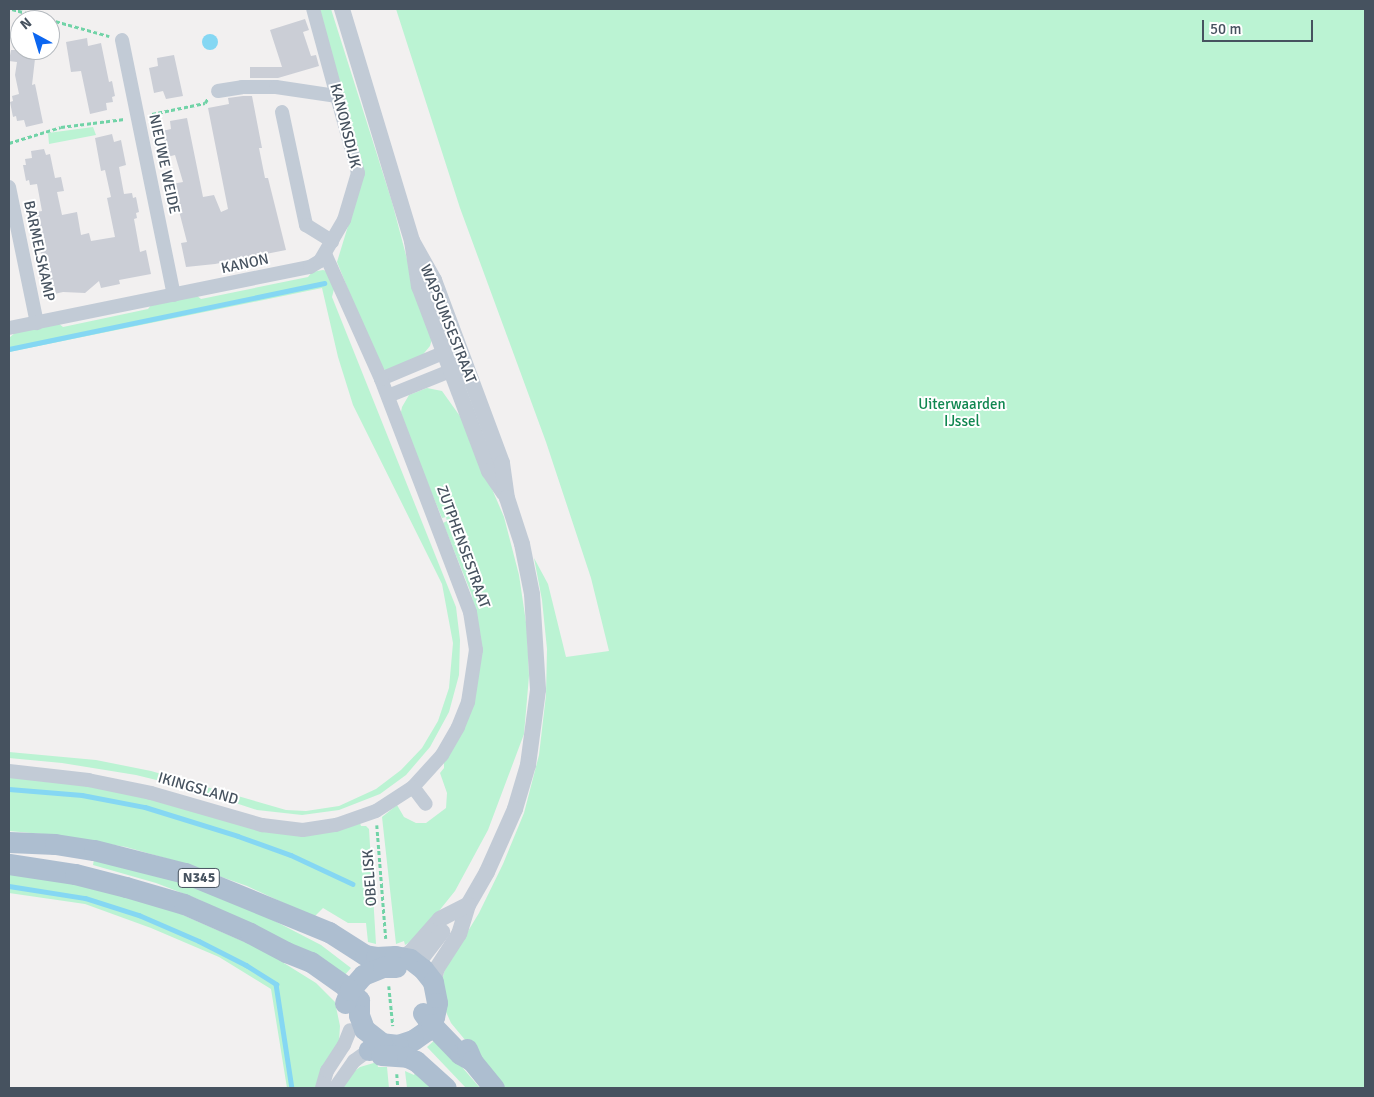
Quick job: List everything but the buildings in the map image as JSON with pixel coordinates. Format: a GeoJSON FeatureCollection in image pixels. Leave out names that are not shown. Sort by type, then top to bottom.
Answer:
{"type":"FeatureCollection","features":[{"type":"Feature","properties":{"kind":"main road","name":"N345"},"geometry":{"type":"LineString","coordinates":[[9,842],[55,844],[94,850],[185,873],[329,932],[365,955],[394,960],[433,982]]}},
{"type":"Feature","properties":{"kind":"main road","name":"N345"},"geometry":{"type":"LineString","coordinates":[[9,864],[75,874],[184,904],[218,918],[286,952],[333,988],[359,1000],[359,1015],[364,1029],[375,1040],[382,1040],[384,1055],[400,1056],[416,1061],[446,1088]]}},
{"type":"Feature","properties":{"kind":"main road"},"geometry":{"type":"LineString","coordinates":[[382,1040],[358,1041],[350,1030],[345,1016],[347,996],[363,975],[394,960],[414,976],[422,990],[423,1012],[445,1024],[466,1048],[472,1061],[494,1088]]}},
{"type":"Feature","properties":{"kind":"main road"},"geometry":{"type":"LineString","coordinates":[[400,1056],[420,1036],[434,1017],[436,996],[433,982]]}},
{"type":"Feature","properties":{"kind":"main road","name":"N345"},"geometry":{"type":"LineString","coordinates":[[400,1056],[421,1052],[447,1078],[453,1088]]}},
{"type":"Feature","properties":{"kind":"street","name":"KANONSDIJK"},"geometry":{"type":"LineString","coordinates":[[313,9],[358,173],[344,220],[332,241]]}},
{"type":"Feature","properties":{"kind":"street","name":"KANONSDIJK"},"geometry":{"type":"LineString","coordinates":[[342,9],[412,242]]}},
{"type":"Feature","properties":{"kind":"street","name":"NIEUWE WEIDE"},"geometry":{"type":"LineString","coordinates":[[122,40],[174,295]]}},
{"type":"Feature","properties":{"kind":"street"},"geometry":{"type":"LineString","coordinates":[[218,91],[242,87],[276,86],[337,96]]}},
{"type":"Feature","properties":{"kind":"street"},"geometry":{"type":"LineString","coordinates":[[282,112],[305,222],[308,228],[332,241]]}},
{"type":"Feature","properties":{"kind":"street","name":"BARMELSKAMP"},"geometry":{"type":"LineString","coordinates":[[9,186],[37,323]]}},
{"type":"Feature","properties":{"kind":"street","name":"KANON"},"geometry":{"type":"LineString","coordinates":[[9,328],[310,267],[320,260],[332,241]]}},
{"type":"Feature","properties":{"kind":"street","name":"WAPSUMSESTRAAT"},"geometry":{"type":"LineString","coordinates":[[412,242],[419,286],[443,353],[489,471],[507,498]]}},
{"type":"Feature","properties":{"kind":"street","name":"WAPSUMSESTRAAT"},"geometry":{"type":"LineString","coordinates":[[412,242],[434,280],[502,463],[507,498],[522,544],[532,594],[538,690],[528,765],[517,802],[487,872],[468,905],[460,934],[434,974],[433,982]]}},
{"type":"Feature","properties":{"kind":"street","name":"ZUTPHENSESTRAAT"},"geometry":{"type":"LineString","coordinates":[[324,254],[381,379],[465,595],[470,612],[476,650],[468,702],[458,727],[442,755],[413,787],[376,811]]}},
{"type":"Feature","properties":{"kind":"street"},"geometry":{"type":"LineString","coordinates":[[381,379],[443,353],[463,356]]}},
{"type":"Feature","properties":{"kind":"street"},"geometry":{"type":"LineString","coordinates":[[388,396],[450,371],[463,356]]}},
{"type":"Feature","properties":{"kind":"street","name":"IKINGSLAND"},"geometry":{"type":"LineString","coordinates":[[9,771],[88,780],[151,793],[277,828],[318,829],[376,811]]}},
{"type":"Feature","properties":{"kind":"street"},"geometry":{"type":"LineString","coordinates":[[413,787],[426,804]]}},
{"type":"Feature","properties":{"kind":"street"},"geometry":{"type":"LineString","coordinates":[[394,960],[410,953],[440,919],[468,905]]}},
{"type":"Feature","properties":{"kind":"street"},"geometry":{"type":"LineString","coordinates":[[322,1088],[327,1072],[344,1045],[350,1030]]}},
{"type":"Feature","properties":{"kind":"street"},"geometry":{"type":"LineString","coordinates":[[335,1088],[354,1061],[382,1040]]}},
{"type":"Feature","properties":{"kind":"path"},"geometry":{"type":"LineString","coordinates":[[12,9],[122,40]]}},
{"type":"Feature","properties":{"kind":"path"},"geometry":{"type":"LineString","coordinates":[[9,143],[61,127],[137,117],[205,103],[218,91]]}},
{"type":"Feature","properties":{"kind":"path","name":"OBELISK"},"geometry":{"type":"LineString","coordinates":[[376,811],[394,960]]}},
{"type":"Feature","properties":{"kind":"path"},"geometry":{"type":"LineString","coordinates":[[382,1040],[390,986]]}},
{"type":"Feature","properties":{"kind":"path"},"geometry":{"type":"LineString","coordinates":[[398,1088],[400,1056]]}},
{"type":"Feature","properties":{"kind":"green space"},"geometry":{"type":"Polygon","coordinates":[[[318,9],[331,9],[392,202],[412,278],[432,339],[430,346],[420,358],[386,371],[378,364],[337,262],[363,177],[318,9]]]}},
{"type":"Feature","properties":{"kind":"green space","name":"Uiterwaarden IJssel"},"geometry":{"type":"Polygon","coordinates":[[[396,9],[1365,9],[1365,1088],[505,1088],[451,1023],[443,1005],[442,980],[445,969],[479,913],[503,864],[524,813],[539,755],[546,695],[547,649],[542,600],[534,558],[548,584],[566,657],[609,651],[591,578],[546,442],[460,208],[396,9]]]}},
{"type":"Feature","properties":{"kind":"green space"},"geometry":{"type":"Polygon","coordinates":[[[93,127],[96,135],[49,144],[48,133],[93,127]]]}},
{"type":"Feature","properties":{"kind":"green space"},"geometry":{"type":"Polygon","coordinates":[[[327,271],[335,285],[332,297],[456,607],[460,640],[459,675],[449,712],[430,747],[406,775],[380,794],[339,810],[302,815],[257,810],[193,789],[136,775],[62,763],[9,758],[9,752],[96,760],[151,771],[286,810],[306,811],[339,806],[376,789],[401,770],[422,748],[438,721],[449,688],[453,643],[442,584],[353,405],[338,357],[322,288],[9,352],[9,338],[16,332],[58,323],[63,327],[148,309],[152,304],[196,295],[201,299],[308,277],[312,272],[327,271]]]}},
{"type":"Feature","properties":{"kind":"green space"},"geometry":{"type":"Polygon","coordinates":[[[427,388],[442,391],[462,419],[504,517],[519,575],[527,629],[529,676],[524,734],[488,830],[455,891],[418,937],[405,945],[404,941],[396,944],[382,817],[397,805],[404,817],[416,823],[426,823],[446,808],[447,793],[440,773],[444,768],[444,760],[464,726],[475,610],[471,593],[443,523],[447,521],[446,517],[442,518],[400,417],[402,407],[409,395],[427,388]]]}},
{"type":"Feature","properties":{"kind":"green space"},"geometry":{"type":"Polygon","coordinates":[[[9,777],[110,788],[248,827],[360,823],[361,826],[366,826],[369,829],[376,944],[368,942],[366,923],[348,923],[323,908],[314,917],[247,886],[179,862],[126,847],[55,835],[9,831],[9,777]]]}},
{"type":"Feature","properties":{"kind":"green space"},"geometry":{"type":"Polygon","coordinates":[[[94,859],[184,883],[265,916],[321,945],[351,968],[343,977],[200,900],[156,883],[93,865],[94,859]]]}},
{"type":"Feature","properties":{"kind":"green space"},"geometry":{"type":"Polygon","coordinates":[[[9,868],[144,898],[263,950],[316,983],[335,1002],[340,1026],[339,1041],[317,1088],[287,1088],[271,989],[219,957],[151,928],[85,904],[9,893],[9,868]]]}},
{"type":"Feature","properties":{"kind":"green space"},"geometry":{"type":"Polygon","coordinates":[[[436,1039],[480,1088],[466,1088],[427,1047],[436,1039]]]}},
{"type":"Feature","properties":{"kind":"green space"},"geometry":{"type":"Polygon","coordinates":[[[377,1062],[378,1067],[387,1067],[389,1088],[341,1088],[352,1073],[360,1067],[377,1062]]]}},
{"type":"Feature","properties":{"kind":"green space"},"geometry":{"type":"Polygon","coordinates":[[[405,1071],[414,1075],[416,1071],[435,1088],[407,1088],[405,1071]]]}},
{"type":"Feature","properties":{"kind":"water"},"geometry":{"type":"Polygon","coordinates":[[[207,34],[213,34],[218,39],[216,48],[207,50],[202,45],[202,39],[207,34]]]}},
{"type":"Feature","properties":{"kind":"waterway"},"geometry":{"type":"LineString","coordinates":[[9,349],[324,283]]}},
{"type":"Feature","properties":{"kind":"waterway"},"geometry":{"type":"LineString","coordinates":[[9,789],[82,795],[145,807],[291,855],[353,884]]}},
{"type":"Feature","properties":{"kind":"waterway"},"geometry":{"type":"LineString","coordinates":[[9,886],[85,898],[139,915],[199,941],[246,965],[276,984],[292,1088]]}}]}
